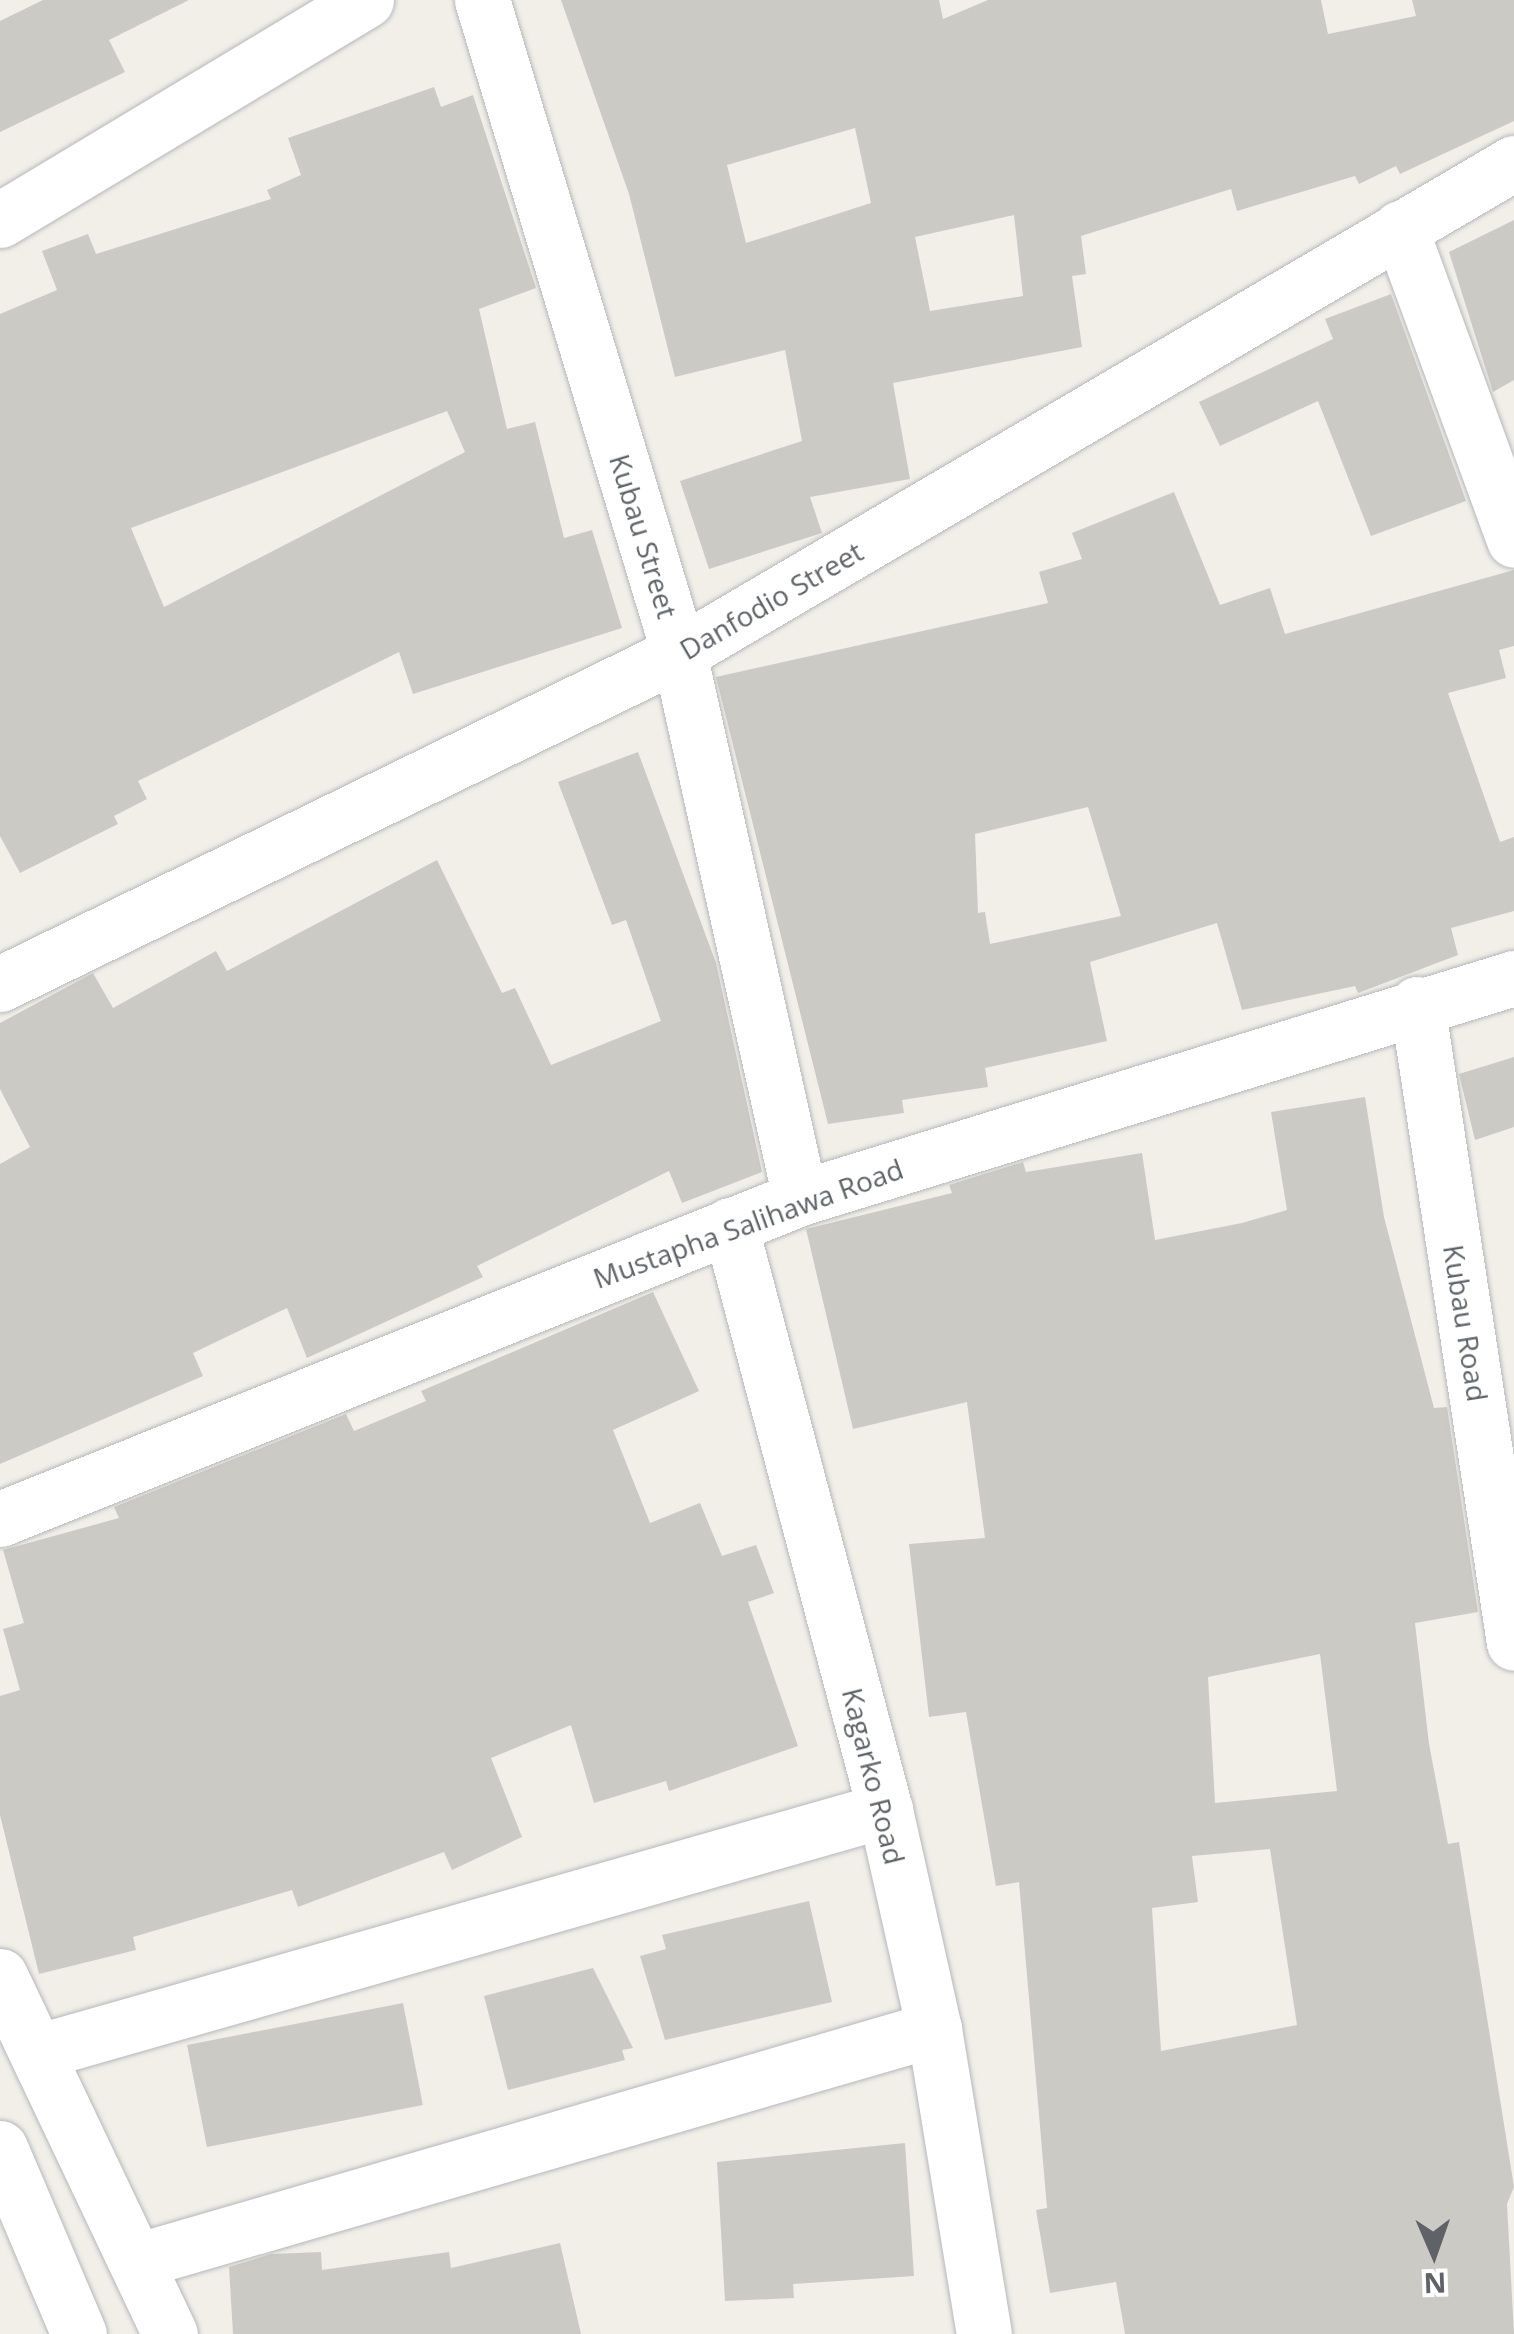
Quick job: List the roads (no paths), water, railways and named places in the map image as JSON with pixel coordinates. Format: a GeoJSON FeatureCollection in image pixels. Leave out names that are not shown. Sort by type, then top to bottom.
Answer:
{"type":"FeatureCollection","features":[{"type":"Feature","properties":{"kind":"street"},"geometry":{"type":"LineString","coordinates":[[0,220],[366,0]]}},
{"type":"Feature","properties":{"kind":"street","name":"Kubau Street"},"geometry":{"type":"LineString","coordinates":[[482,0],[679,654],[800,1198]]}},
{"type":"Feature","properties":{"kind":"street","name":"Danfodio Street"},"geometry":{"type":"LineString","coordinates":[[0,984],[679,654],[1514,162]]}},
{"type":"Feature","properties":{"kind":"street"},"geometry":{"type":"LineString","coordinates":[[1400,228],[1514,540]]}},
{"type":"Feature","properties":{"kind":"street","name":"Mustapha Salihawa Road"},"geometry":{"type":"LineString","coordinates":[[0,1519],[800,1198],[1418,1004],[1514,978]]}},
{"type":"Feature","properties":{"kind":"street","name":"Kubau Road"},"geometry":{"type":"LineString","coordinates":[[1418,1004],[1514,1642]]}},
{"type":"Feature","properties":{"kind":"street","name":"Kagarko Road"},"geometry":{"type":"LineString","coordinates":[[730,1225],[884,1810],[934,2028],[984,2334]]}},
{"type":"Feature","properties":{"kind":"street"},"geometry":{"type":"LineString","coordinates":[[40,2051],[884,1810]]}},
{"type":"Feature","properties":{"kind":"street"},"geometry":{"type":"LineString","coordinates":[[0,1976],[140,2260],[170,2334]]}},
{"type":"Feature","properties":{"kind":"street"},"geometry":{"type":"LineString","coordinates":[[140,2260],[934,2028]]}},
{"type":"Feature","properties":{"kind":"street"},"geometry":{"type":"LineString","coordinates":[[0,2148],[78,2334]]}}]}
